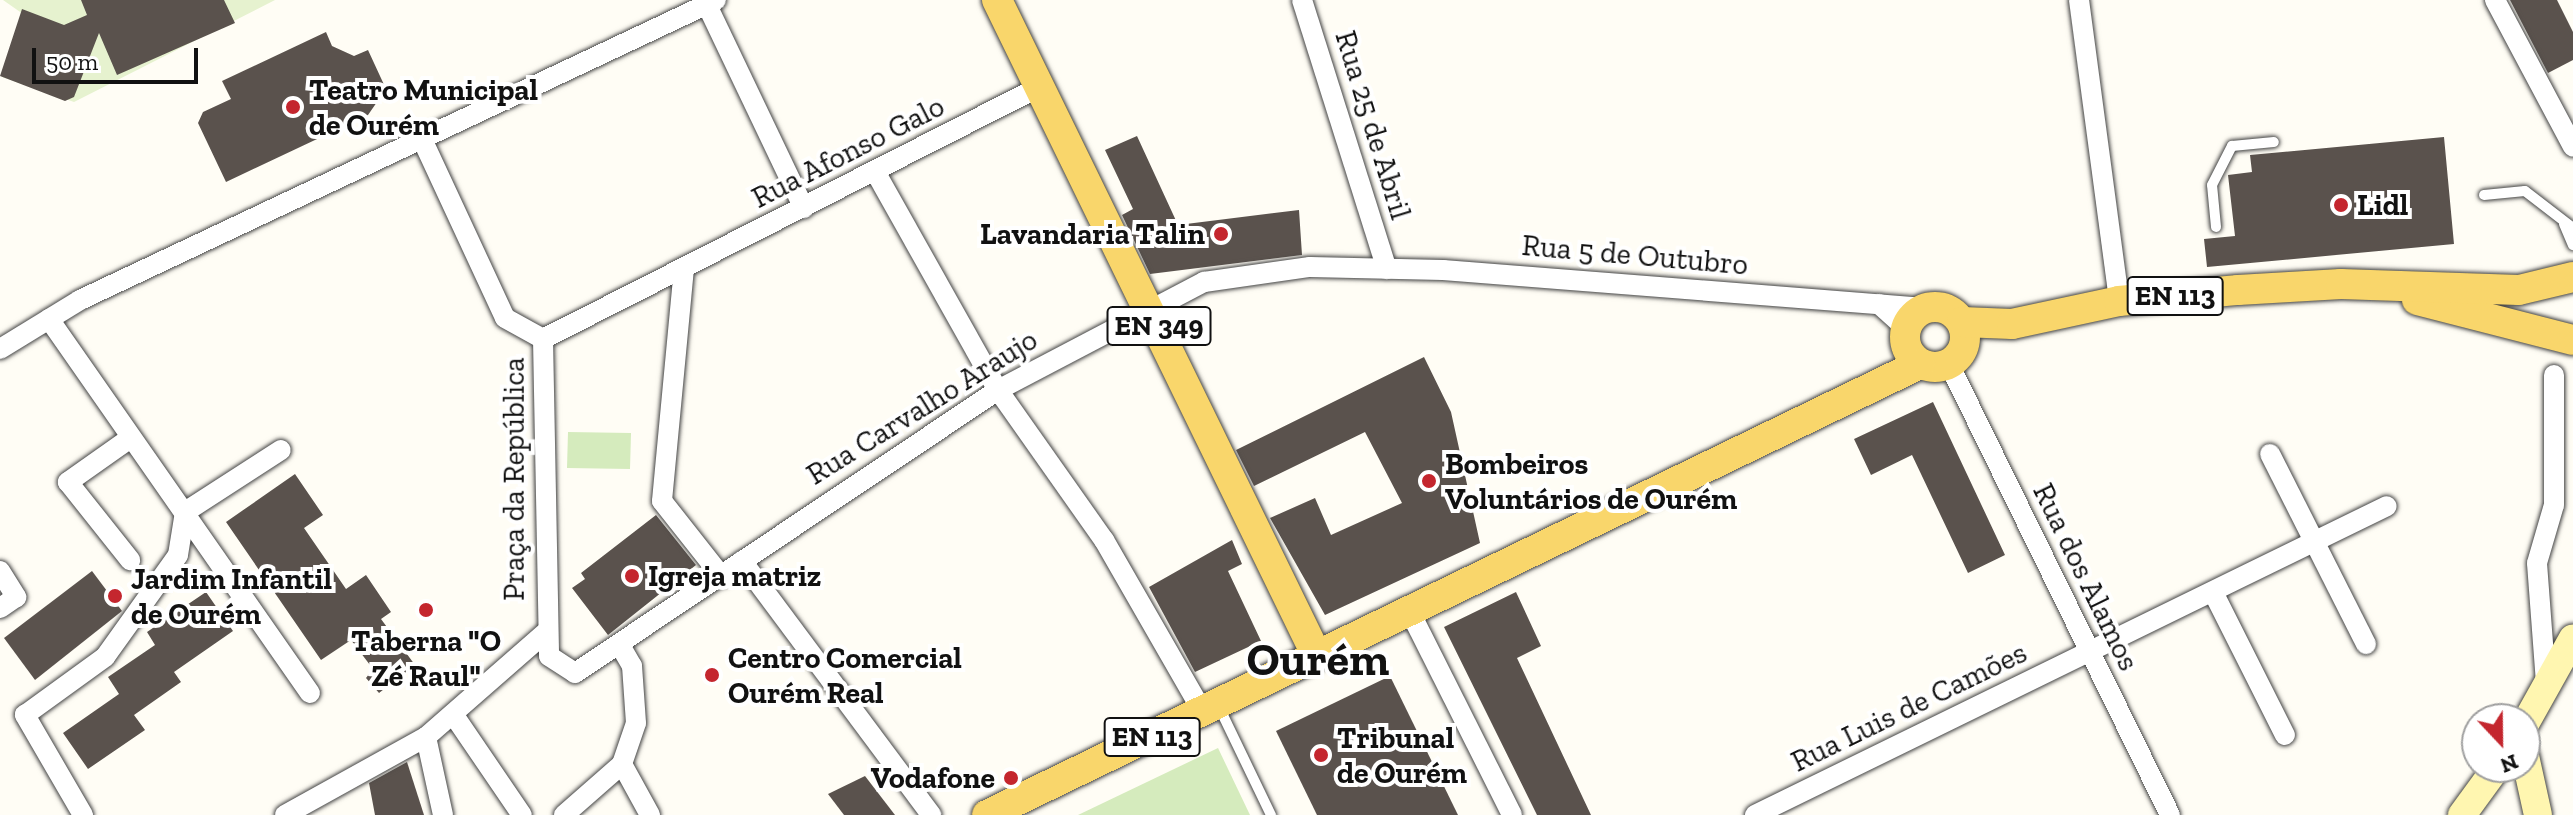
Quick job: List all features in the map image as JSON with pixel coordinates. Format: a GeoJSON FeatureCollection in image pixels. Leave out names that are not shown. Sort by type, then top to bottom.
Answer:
{"type":"FeatureCollection","features":[{"type":"Feature","properties":{"kind":"main road","name":"EN 349"},"geometry":{"type":"LineString","coordinates":[[997,0],[1150,306],[1316,654]]}},
{"type":"Feature","properties":{"kind":"main road","name":"EN 113"},"geometry":{"type":"LineString","coordinates":[[987,815],[1881,383],[1934,346],[2012,324],[2119,301],[2341,284],[2519,290],[2573,277]]}},
{"type":"Feature","properties":{"kind":"main road","name":"EN 113"},"geometry":{"type":"LineString","coordinates":[[2341,284],[2573,340]]}},
{"type":"Feature","properties":{"kind":"main road"},"geometry":{"type":"LineString","coordinates":[[1928,308],[1947,310],[1934,346]]}},
{"type":"Feature","properties":{"kind":"street","name":"Rua 25 de Abril"},"geometry":{"type":"LineString","coordinates":[[1302,0],[1387,269]]}},
{"type":"Feature","properties":{"kind":"street"},"geometry":{"type":"LineString","coordinates":[[2079,0],[2119,301]]}},
{"type":"Feature","properties":{"kind":"street"},"geometry":{"type":"LineString","coordinates":[[2495,0],[2573,147]]}},
{"type":"Feature","properties":{"kind":"street"},"geometry":{"type":"LineString","coordinates":[[0,349],[49,319],[712,2],[804,208]]}},
{"type":"Feature","properties":{"kind":"street","name":"Rua Afonso Galo"},"geometry":{"type":"LineString","coordinates":[[684,268],[876,173],[1039,87]]}},
{"type":"Feature","properties":{"kind":"street"},"geometry":{"type":"LineString","coordinates":[[422,139],[505,318],[543,339]]}},
{"type":"Feature","properties":{"kind":"street"},"geometry":{"type":"LineString","coordinates":[[876,173],[998,390],[1104,540],[1211,709]]}},
{"type":"Feature","properties":{"kind":"street","name":"Rua Carvalho Araujo"},"geometry":{"type":"LineString","coordinates":[[545,633],[549,656],[575,673],[621,647],[742,561],[998,390],[1150,306],[1204,282],[1310,267],[1387,269]]}},
{"type":"Feature","properties":{"kind":"street"},"geometry":{"type":"LineString","coordinates":[[684,268],[662,501],[722,577]]}},
{"type":"Feature","properties":{"kind":"street","name":"Praça da República"},"geometry":{"type":"LineString","coordinates":[[545,633],[543,339],[684,268]]}},
{"type":"Feature","properties":{"kind":"street","name":"Rua 5 de Outubro"},"geometry":{"type":"LineString","coordinates":[[1387,269],[1928,308]]}},
{"type":"Feature","properties":{"kind":"street"},"geometry":{"type":"LineString","coordinates":[[1879,304],[1934,346]]}},
{"type":"Feature","properties":{"kind":"street"},"geometry":{"type":"LineString","coordinates":[[49,319],[129,439],[185,512],[310,693]]}},
{"type":"Feature","properties":{"kind":"street","name":"Rua dos Alamos"},"geometry":{"type":"LineString","coordinates":[[1934,346],[2090,653],[2166,814]]}},
{"type":"Feature","properties":{"kind":"street"},"geometry":{"type":"LineString","coordinates":[[2546,683],[2537,563],[2554,505],[2554,375]]}},
{"type":"Feature","properties":{"kind":"street"},"geometry":{"type":"LineString","coordinates":[[129,439],[68,482],[130,560]]}},
{"type":"Feature","properties":{"kind":"street"},"geometry":{"type":"LineString","coordinates":[[83,815],[25,715],[105,657],[178,555],[185,512],[281,450]]}},
{"type":"Feature","properties":{"kind":"street"},"geometry":{"type":"LineString","coordinates":[[2270,454],[2366,644]]}},
{"type":"Feature","properties":{"kind":"street","name":"Rua Luis de Camões"},"geometry":{"type":"LineString","coordinates":[[1755,815],[2387,506]]}},
{"type":"Feature","properties":{"kind":"street"},"geometry":{"type":"LineString","coordinates":[[742,561],[931,815]]}},
{"type":"Feature","properties":{"kind":"street"},"geometry":{"type":"LineString","coordinates":[[0,571],[16,597],[0,608]]}},
{"type":"Feature","properties":{"kind":"street"},"geometry":{"type":"LineString","coordinates":[[2213,592],[2285,735]]}},
{"type":"Feature","properties":{"kind":"street"},"geometry":{"type":"LineString","coordinates":[[1409,610],[1512,815]]}},
{"type":"Feature","properties":{"kind":"street"},"geometry":{"type":"LineString","coordinates":[[285,815],[426,737],[545,633]]}},
{"type":"Feature","properties":{"kind":"street"},"geometry":{"type":"LineString","coordinates":[[2536,703],[2573,638]]}},
{"type":"Feature","properties":{"kind":"street"},"geometry":{"type":"LineString","coordinates":[[564,815],[622,764],[636,723],[632,666],[621,647]]}},
{"type":"Feature","properties":{"kind":"street"},"geometry":{"type":"LineString","coordinates":[[453,714],[522,815]]}},
{"type":"Feature","properties":{"kind":"street"},"geometry":{"type":"LineString","coordinates":[[426,737],[443,815]]}},
{"type":"Feature","properties":{"kind":"street"},"geometry":{"type":"LineString","coordinates":[[622,764],[650,815]]}},
{"type":"Feature","properties":{"kind":"street"},"geometry":{"type":"LineString","coordinates":[[2462,815],[2485,783]]}},
{"type":"Feature","properties":{"kind":"street"},"geometry":{"type":"LineString","coordinates":[[2531,783],[2538,815]]}},
{"type":"Feature","properties":{"kind":"lane"},"geometry":{"type":"LineString","coordinates":[[2216,227],[2212,185],[2232,146],[2274,142]]}},
{"type":"Feature","properties":{"kind":"lane"},"geometry":{"type":"LineString","coordinates":[[2484,195],[2525,191],[2568,225],[2573,245]]}},
{"type":"Feature","properties":{"kind":"lane"},"geometry":{"type":"LineString","coordinates":[[1211,709],[1271,815]]}},
{"type":"Feature","properties":{"kind":"green space"},"geometry":{"type":"Polygon","coordinates":[[[3,0],[275,0],[74,102],[2,77],[23,14],[3,0]]]}},
{"type":"Feature","properties":{"kind":"green space"},"geometry":{"type":"Polygon","coordinates":[[[568,432],[631,433],[630,469],[567,468],[568,432]]]}},
{"type":"Feature","properties":{"kind":"green space"},"geometry":{"type":"Polygon","coordinates":[[[1218,748],[1250,815],[1078,815],[1218,748]]]}},
{"type":"Feature","properties":{"kind":"building"},"geometry":{"type":"Polygon","coordinates":[[[81,0],[224,0],[235,23],[117,75],[99,33],[74,97],[65,101],[0,76],[22,9],[64,25],[87,15],[81,0]]]}},
{"type":"Feature","properties":{"kind":"building"},"geometry":{"type":"Polygon","coordinates":[[[2510,0],[2557,0],[2573,32],[2573,60],[2548,73],[2510,0]]]}},
{"type":"Feature","properties":{"kind":"building","name":"Teatro Municipal de Ourém"},"geometry":{"type":"Polygon","coordinates":[[[326,32],[332,46],[354,56],[368,50],[386,89],[368,115],[226,182],[198,123],[203,112],[231,99],[222,81],[326,32]]]}},
{"type":"Feature","properties":{"kind":"building"},"geometry":{"type":"Polygon","coordinates":[[[1137,136],[1178,225],[1299,210],[1302,255],[1150,274],[1122,215],[1133,209],[1105,150],[1137,136]]]}},
{"type":"Feature","properties":{"kind":"building","name":"Lidl"},"geometry":{"type":"Polygon","coordinates":[[[2444,137],[2454,244],[2207,267],[2204,239],[2235,236],[2228,175],[2252,172],[2250,155],[2444,137]]]}},
{"type":"Feature","properties":{"kind":"building","name":"Bombeiros Voluntários de Ourém"},"geometry":{"type":"Polygon","coordinates":[[[1424,357],[1451,412],[1480,543],[1325,615],[1270,518],[1315,498],[1331,535],[1402,503],[1365,432],[1254,486],[1236,450],[1424,357]]]}},
{"type":"Feature","properties":{"kind":"building"},"geometry":{"type":"Polygon","coordinates":[[[1933,402],[2005,555],[1968,573],[1912,455],[1871,475],[1854,439],[1933,402]]]}},
{"type":"Feature","properties":{"kind":"building"},"geometry":{"type":"Polygon","coordinates":[[[295,474],[323,515],[304,528],[346,589],[366,575],[391,612],[381,619],[415,665],[379,693],[366,678],[373,669],[351,640],[321,660],[226,522],[295,474]]]}},
{"type":"Feature","properties":{"kind":"building","name":"Igreja matriz"},"geometry":{"type":"Polygon","coordinates":[[[656,515],[696,565],[608,635],[572,588],[585,579],[581,573],[656,515]]]}},
{"type":"Feature","properties":{"kind":"building"},"geometry":{"type":"Polygon","coordinates":[[[1232,540],[1242,564],[1228,571],[1261,641],[1195,672],[1149,587],[1232,540]]]}},
{"type":"Feature","properties":{"kind":"building"},"geometry":{"type":"Polygon","coordinates":[[[92,571],[122,611],[35,680],[4,638],[92,571]]]}},
{"type":"Feature","properties":{"kind":"building"},"geometry":{"type":"Polygon","coordinates":[[[206,592],[233,631],[174,672],[181,682],[134,715],[145,730],[88,769],[63,733],[119,694],[108,677],[155,645],[147,632],[206,592]]]}},
{"type":"Feature","properties":{"kind":"building"},"geometry":{"type":"Polygon","coordinates":[[[1516,592],[1541,646],[1517,658],[1591,815],[1537,815],[1444,627],[1516,592]]]}},
{"type":"Feature","properties":{"kind":"building","name":"Tribunal de Ourém"},"geometry":{"type":"Polygon","coordinates":[[[1390,676],[1458,815],[1317,815],[1276,731],[1390,676]]]}},
{"type":"Feature","properties":{"kind":"building"},"geometry":{"type":"Polygon","coordinates":[[[407,762],[424,815],[375,815],[369,783],[407,762]]]}},
{"type":"Feature","properties":{"kind":"building"},"geometry":{"type":"Polygon","coordinates":[[[865,776],[895,815],[844,815],[828,794],[865,776]]]}},
{"type":"Feature","properties":{"kind":"place","name":"Teatro Municipal de Ourém"},"geometry":{"type":"Point","coordinates":[293,107]}},
{"type":"Feature","properties":{"kind":"place","name":"Lidl"},"geometry":{"type":"Point","coordinates":[2341,205]}},
{"type":"Feature","properties":{"kind":"place","name":"Lavandaria Talin"},"geometry":{"type":"Point","coordinates":[1221,234]}},
{"type":"Feature","properties":{"kind":"place","name":"Bombeiros Voluntários de Ourém"},"geometry":{"type":"Point","coordinates":[1429,481]}},
{"type":"Feature","properties":{"kind":"place","name":"Igreja matriz"},"geometry":{"type":"Point","coordinates":[632,576]}},
{"type":"Feature","properties":{"kind":"place","name":"Jardim Infantil de Ourém"},"geometry":{"type":"Point","coordinates":[115,596]}},
{"type":"Feature","properties":{"kind":"place","name":"Taberna \"O Zé Raul\""},"geometry":{"type":"Point","coordinates":[426,610]}},
{"type":"Feature","properties":{"kind":"place","name":"Centro Comercial Ourém Real"},"geometry":{"type":"Point","coordinates":[712,675]}},
{"type":"Feature","properties":{"kind":"place","name":"Tribunal de Ourém"},"geometry":{"type":"Point","coordinates":[1321,755]}},
{"type":"Feature","properties":{"kind":"place","name":"Vodafone"},"geometry":{"type":"Point","coordinates":[1011,778]}},
{"type":"Feature","properties":{"kind":"district","name":"Ourém"},"geometry":{"type":"Point","coordinates":[1318,660]}}]}
